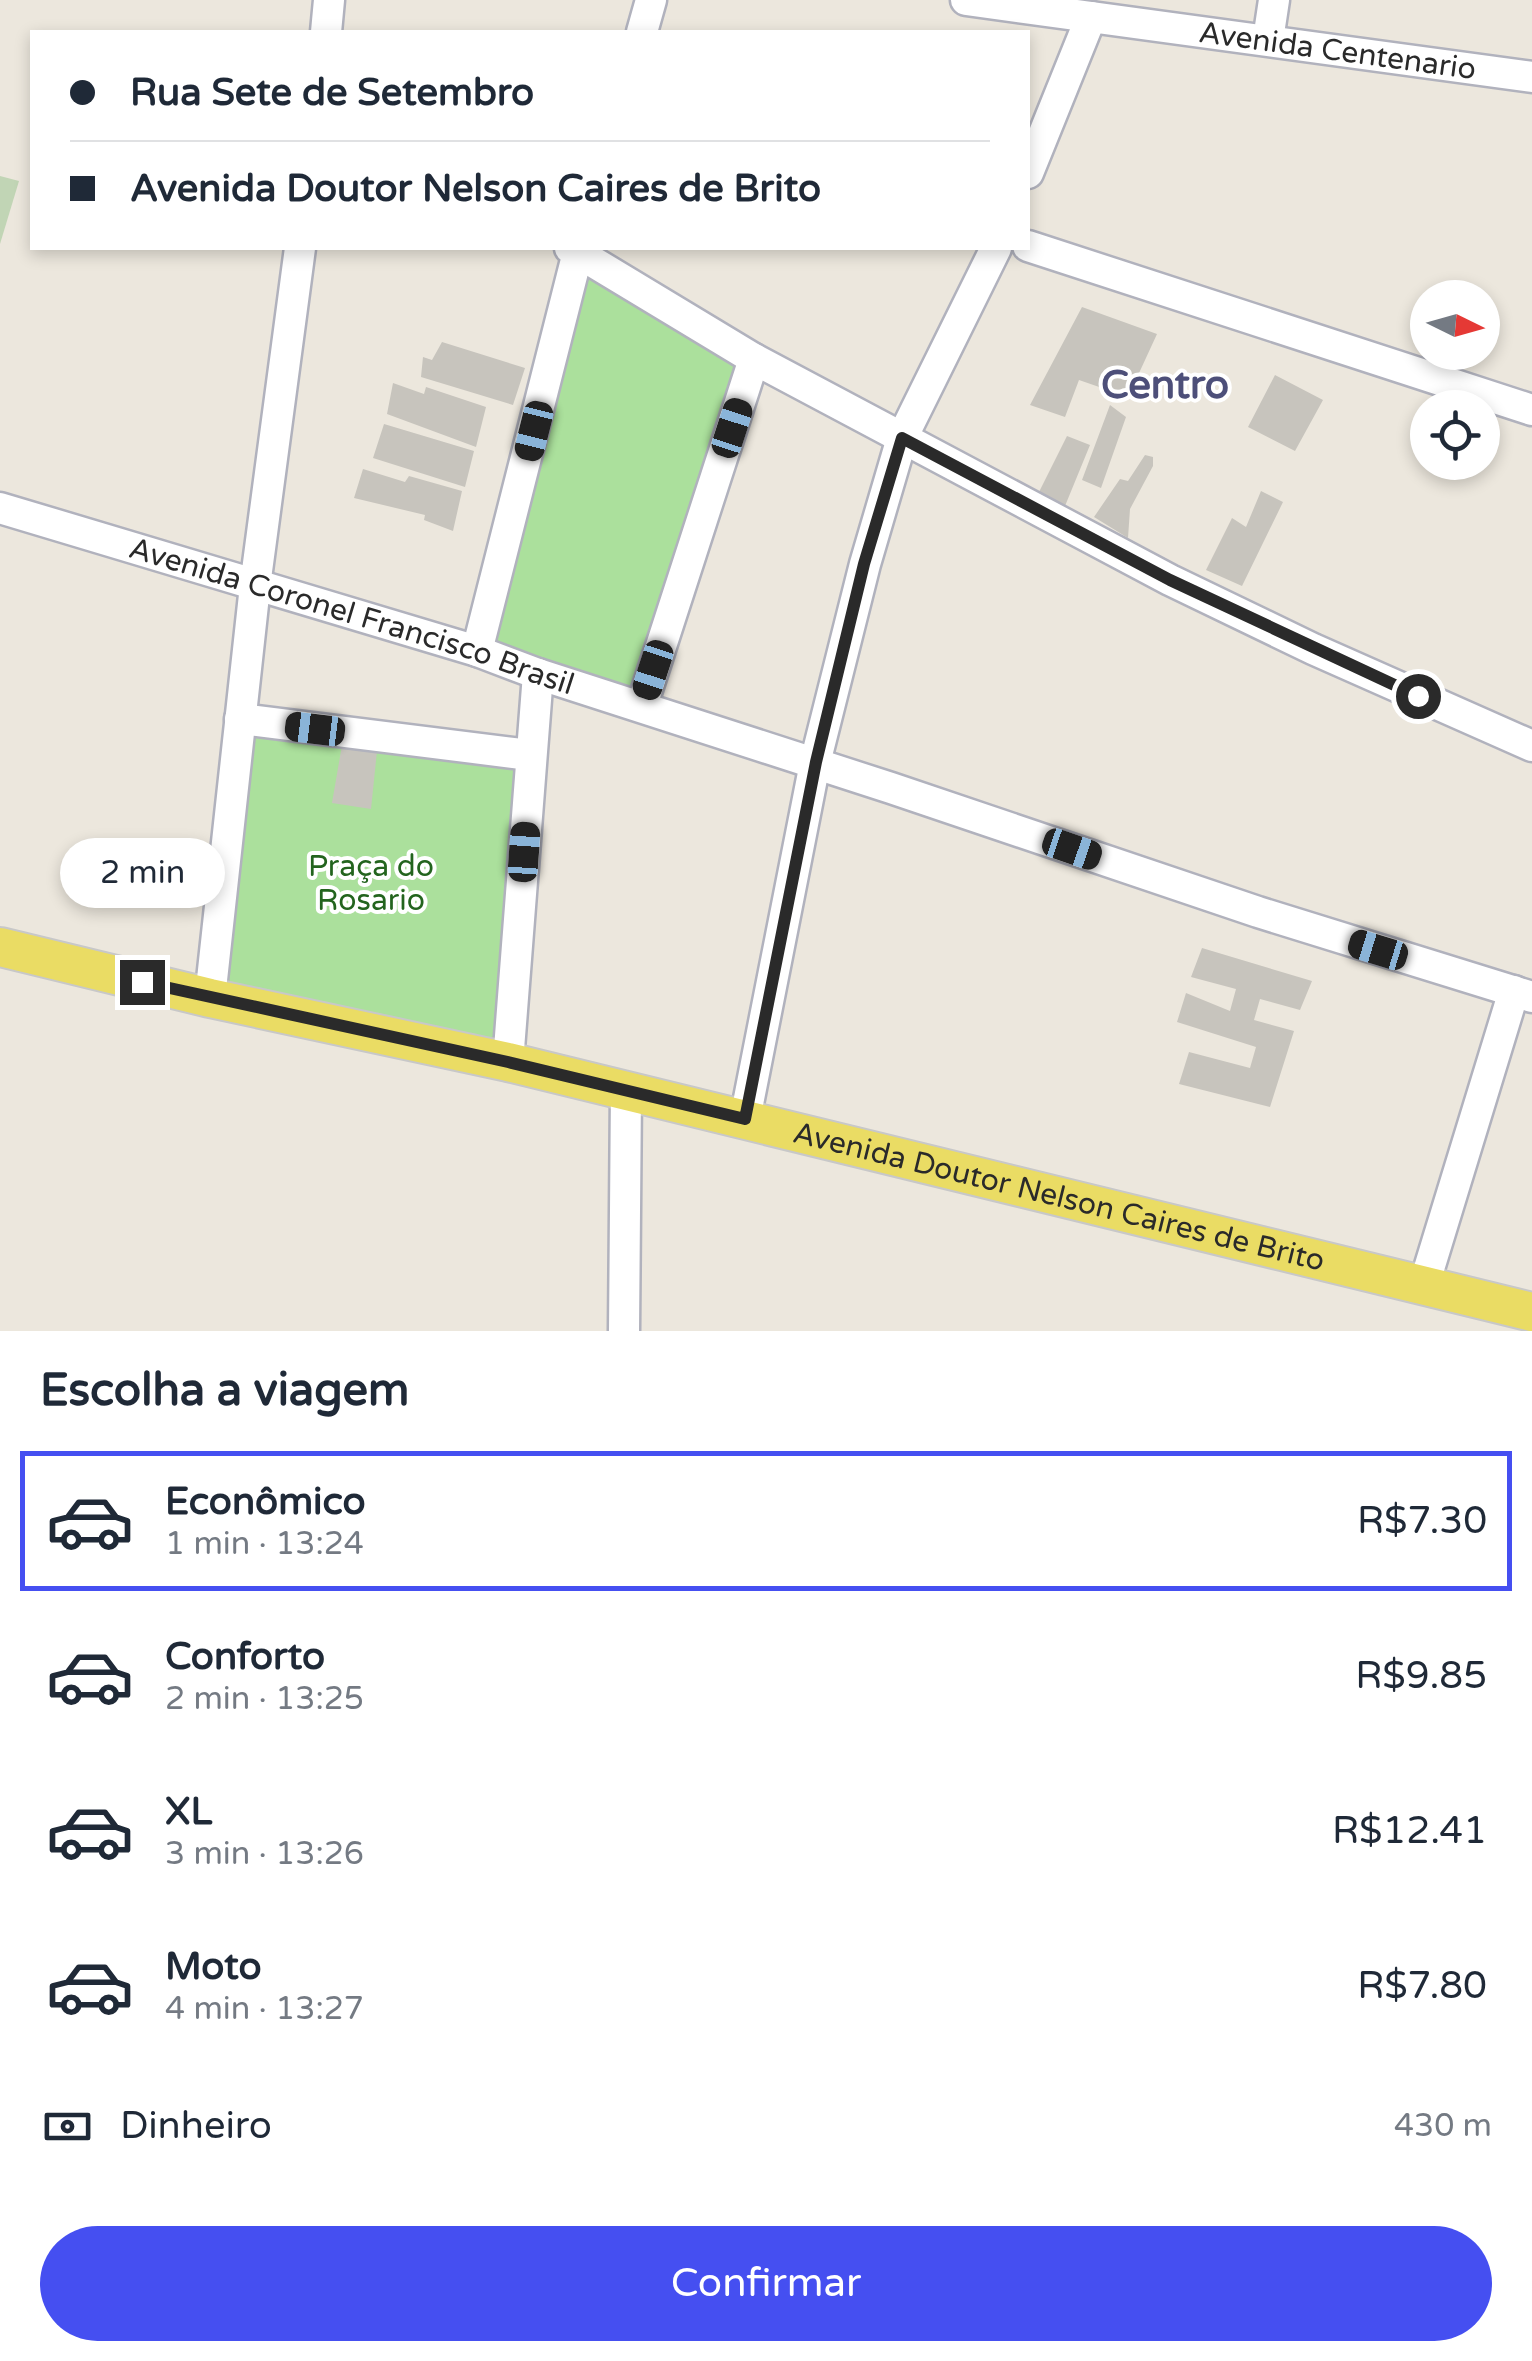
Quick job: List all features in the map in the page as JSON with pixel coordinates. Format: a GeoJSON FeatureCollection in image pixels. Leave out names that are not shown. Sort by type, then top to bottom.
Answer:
{"type":"FeatureCollection","features":[{"type":"Feature","properties":{"kind":"main road","name":"Avenida Doutor Nelson Caires de Brito"},"geometry":{"type":"LineString","coordinates":[[0,947],[626,1090],[1532,1312]]}},
{"type":"Feature","properties":{"kind":"street"},"geometry":{"type":"LineString","coordinates":[[326,30],[330,0]]}},
{"type":"Feature","properties":{"kind":"street"},"geometry":{"type":"LineString","coordinates":[[643,30],[651,0]]}},
{"type":"Feature","properties":{"kind":"street","name":"Avenida Centenario"},"geometry":{"type":"LineString","coordinates":[[966,0],[1532,77]]}},
{"type":"Feature","properties":{"kind":"street"},"geometry":{"type":"LineString","coordinates":[[1268,40],[1274,0]]}},
{"type":"Feature","properties":{"kind":"street"},"geometry":{"type":"LineString","coordinates":[[1030,168],[1091,17]]}},
{"type":"Feature","properties":{"kind":"street"},"geometry":{"type":"LineString","coordinates":[[1030,247],[1532,410]]}},
{"type":"Feature","properties":{"kind":"street"},"geometry":{"type":"LineString","coordinates":[[210,998],[255,586],[300,250]]}},
{"type":"Feature","properties":{"kind":"street"},"geometry":{"type":"LineString","coordinates":[[477,651],[576,250]]}},
{"type":"Feature","properties":{"kind":"street"},"geometry":{"type":"LineString","coordinates":[[578,250],[754,359],[902,438],[1253,620],[1532,746]]}},
{"type":"Feature","properties":{"kind":"street"},"geometry":{"type":"LineString","coordinates":[[745,1119],[816,762],[864,564],[902,438],[995,250]]}},
{"type":"Feature","properties":{"kind":"street"},"geometry":{"type":"LineString","coordinates":[[642,705],[754,359]]}},
{"type":"Feature","properties":{"kind":"street","name":"Avenida Coronel Francisco Brasil"},"geometry":{"type":"LineString","coordinates":[[0,508],[477,651],[1258,912],[1523,994]]}},
{"type":"Feature","properties":{"kind":"street"},"geometry":{"type":"LineString","coordinates":[[508,1062],[538,674]]}},
{"type":"Feature","properties":{"kind":"street"},"geometry":{"type":"LineString","coordinates":[[240,719],[530,754]]}},
{"type":"Feature","properties":{"kind":"street"},"geometry":{"type":"LineString","coordinates":[[1424,1284],[1523,994]]}},
{"type":"Feature","properties":{"kind":"street"},"geometry":{"type":"LineString","coordinates":[[624,1331],[626,1090]]}},
{"type":"Feature","properties":{"kind":"green space"},"geometry":{"type":"Polygon","coordinates":[[[0,176],[19,181],[0,244],[0,176]]]}},
{"type":"Feature","properties":{"kind":"green space"},"geometry":{"type":"Polygon","coordinates":[[[578,253],[754,359],[642,705],[477,651],[578,253]]]}},
{"type":"Feature","properties":{"kind":"green space","name":"Praça do Rosario"},"geometry":{"type":"Polygon","coordinates":[[[243,720],[530,758],[509,1059],[210,998],[243,720]]]}},
{"type":"Feature","properties":{"kind":"building"},"geometry":{"type":"Polygon","coordinates":[[[1082,307],[1157,334],[1128,397],[1079,380],[1065,417],[1030,405],[1082,307]]]}},
{"type":"Feature","properties":{"kind":"building"},"geometry":{"type":"Polygon","coordinates":[[[442,342],[525,368],[513,405],[421,377],[423,357],[432,360],[442,342]]]}},
{"type":"Feature","properties":{"kind":"building"},"geometry":{"type":"Polygon","coordinates":[[[1275,375],[1323,400],[1295,451],[1248,427],[1275,375]]]}},
{"type":"Feature","properties":{"kind":"building"},"geometry":{"type":"Polygon","coordinates":[[[393,383],[424,394],[426,387],[486,407],[476,447],[387,414],[393,383]]]}},
{"type":"Feature","properties":{"kind":"building"},"geometry":{"type":"Polygon","coordinates":[[[1110,405],[1126,417],[1101,488],[1082,480],[1110,405]]]}},
{"type":"Feature","properties":{"kind":"building"},"geometry":{"type":"Polygon","coordinates":[[[384,424],[474,451],[465,487],[373,458],[384,424]]]}},
{"type":"Feature","properties":{"kind":"building"},"geometry":{"type":"Polygon","coordinates":[[[1067,436],[1090,445],[1065,506],[1039,492],[1067,436]]]}},
{"type":"Feature","properties":{"kind":"building"},"geometry":{"type":"Polygon","coordinates":[[[1145,455],[1153,457],[1153,466],[1130,509],[1128,538],[1094,517],[1120,479],[1128,481],[1145,455]]]}},
{"type":"Feature","properties":{"kind":"building"},"geometry":{"type":"Polygon","coordinates":[[[363,469],[405,482],[409,476],[462,491],[453,531],[424,520],[425,515],[354,498],[363,469]]]}},
{"type":"Feature","properties":{"kind":"building"},"geometry":{"type":"Polygon","coordinates":[[[1261,491],[1283,502],[1242,586],[1206,570],[1232,518],[1246,527],[1261,491]]]}},
{"type":"Feature","properties":{"kind":"building"},"geometry":{"type":"Polygon","coordinates":[[[342,745],[377,751],[371,809],[332,803],[342,745]]]}},
{"type":"Feature","properties":{"kind":"building"},"geometry":{"type":"Polygon","coordinates":[[[1202,948],[1312,981],[1300,1010],[1260,999],[1254,1020],[1294,1031],[1270,1107],[1179,1084],[1189,1052],[1250,1068],[1256,1047],[1177,1022],[1186,993],[1230,1011],[1236,989],[1191,977],[1202,948]]]}},
{"type":"Feature","properties":{"kind":"district","name":"Centro"},"geometry":{"type":"Point","coordinates":[1165,385]}},
{"type":"Feature","properties":{"kind":"route"},"geometry":{"type":"LineString","coordinates":[[142,982],[508,1062],[745,1119],[816,762],[864,564],[902,438],[1170,580],[1418,696]]}}]}
